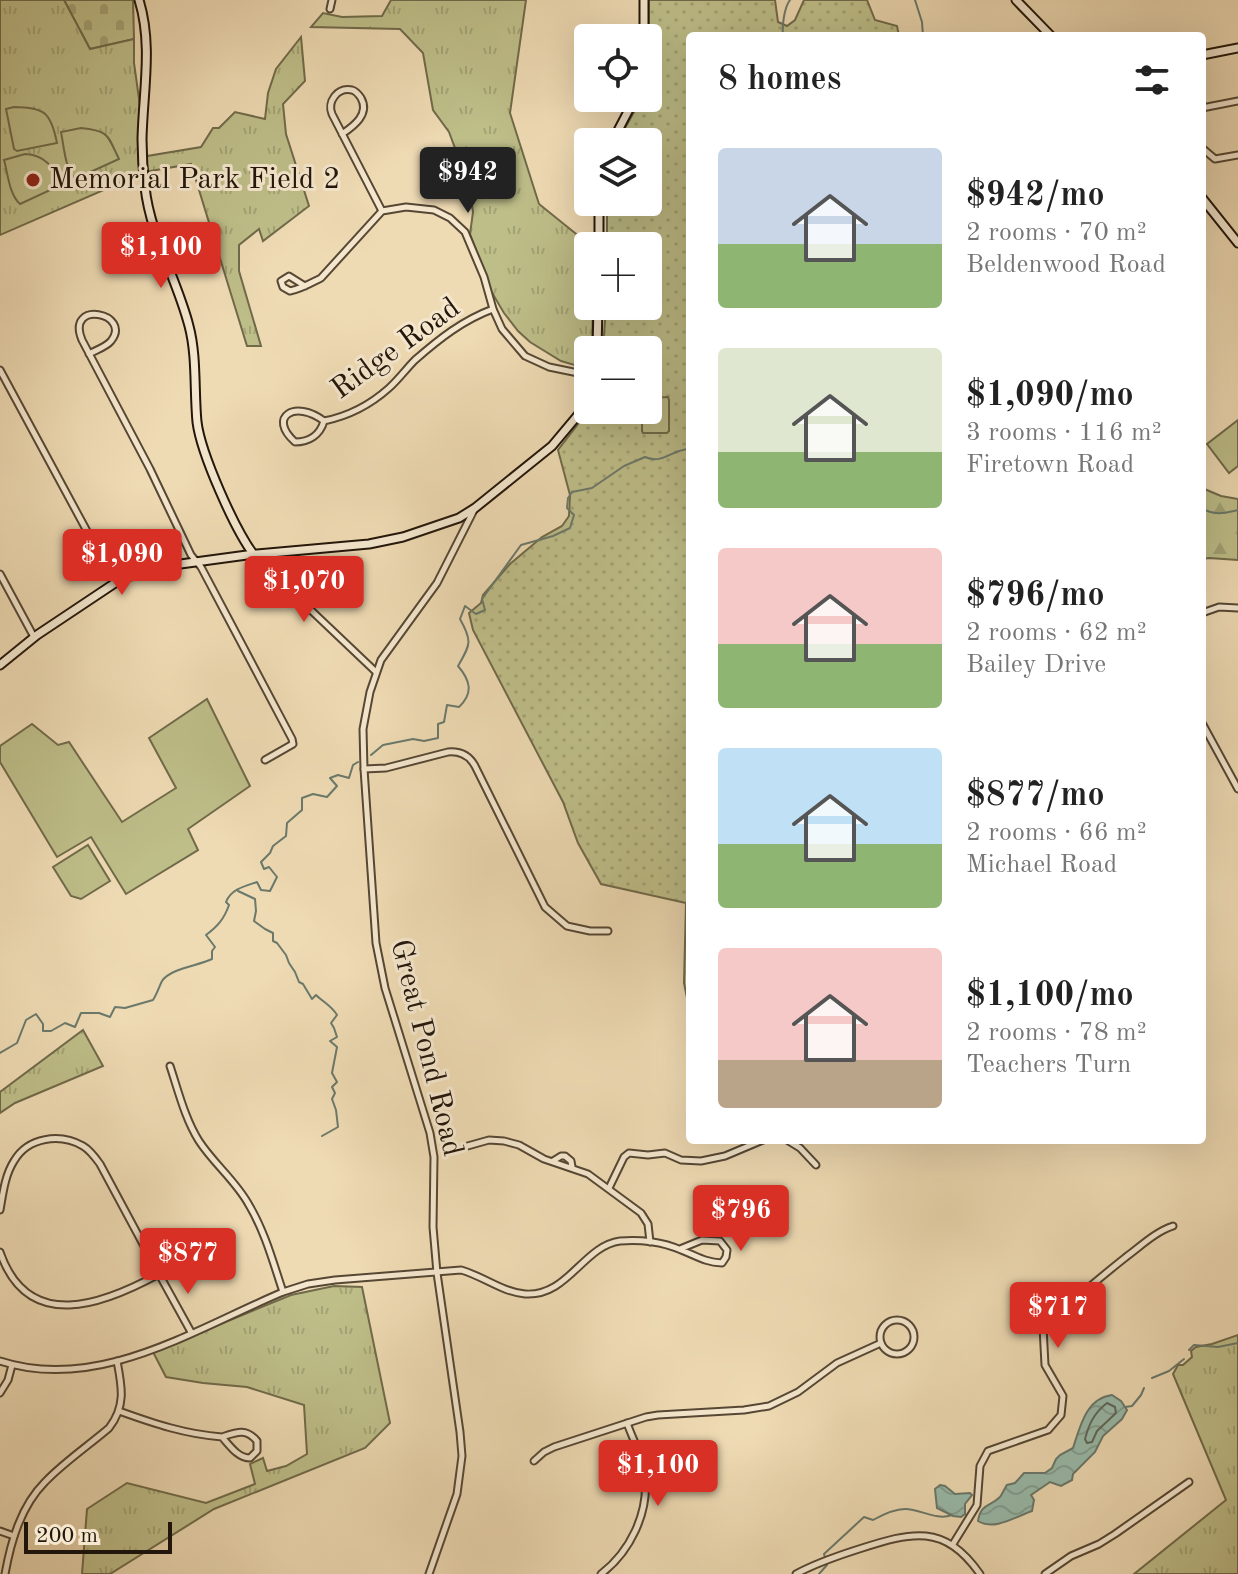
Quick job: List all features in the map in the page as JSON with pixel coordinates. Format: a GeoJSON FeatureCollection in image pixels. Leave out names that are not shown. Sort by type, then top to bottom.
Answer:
{"type":"FeatureCollection","features":[{"type":"Feature","properties":{"kind":"street"},"geometry":{"type":"LineString","coordinates":[[139,0],[147,35],[142,138],[145,190],[152,220],[190,328],[198,426],[204,451],[232,516],[254,555],[376,672]]}},
{"type":"Feature","properties":{"kind":"street"},"geometry":{"type":"LineString","coordinates":[[330,9],[332,0]]}},
{"type":"Feature","properties":{"kind":"street"},"geometry":{"type":"LineString","coordinates":[[644,0],[644,24]]}},
{"type":"Feature","properties":{"kind":"street"},"geometry":{"type":"LineString","coordinates":[[1016,0],[1047,32]]}},
{"type":"Feature","properties":{"kind":"street"},"geometry":{"type":"LineString","coordinates":[[1206,54],[1238,50]]}},
{"type":"Feature","properties":{"kind":"street"},"geometry":{"type":"LineString","coordinates":[[342,134],[364,113],[361,98],[352,90],[334,96],[330,108],[342,134],[382,211]]}},
{"type":"Feature","properties":{"kind":"street"},"geometry":{"type":"LineString","coordinates":[[1206,107],[1238,101]]}},
{"type":"Feature","properties":{"kind":"street"},"geometry":{"type":"LineString","coordinates":[[1206,151],[1215,159],[1238,155]]}},
{"type":"Feature","properties":{"kind":"street"},"geometry":{"type":"LineString","coordinates":[[1206,203],[1238,243]]}},
{"type":"Feature","properties":{"kind":"street"},"geometry":{"type":"LineString","coordinates":[[305,286],[323,276],[382,211],[406,207],[434,210],[450,218],[465,232],[502,329],[525,356],[549,367],[574,372]]}},
{"type":"Feature","properties":{"kind":"street","name":"Ridge Road"},"geometry":{"type":"LineString","coordinates":[[324,421],[318,433],[305,442],[295,442],[284,428],[286,416],[293,410],[315,414],[324,421],[355,413],[388,389],[440,339],[468,319],[493,309]]}},
{"type":"Feature","properties":{"kind":"street"},"geometry":{"type":"LineString","coordinates":[[89,354],[108,344],[114,336],[113,324],[100,313],[85,317],[78,332],[89,354],[126,422],[191,555],[292,739],[293,744],[265,760]]}},
{"type":"Feature","properties":{"kind":"street"},"geometry":{"type":"LineString","coordinates":[[0,370],[115,583]]}},
{"type":"Feature","properties":{"kind":"street"},"geometry":{"type":"LineString","coordinates":[[0,665],[34,637],[115,583],[151,568],[369,544],[459,518],[559,439],[574,420]]}},
{"type":"Feature","properties":{"kind":"street","name":"Great Pond Road"},"geometry":{"type":"LineString","coordinates":[[429,1574],[457,1494],[462,1456],[437,1273],[433,1227],[434,1157],[430,1133],[385,988],[379,957],[373,908],[363,729],[381,660],[437,583],[475,508]]}},
{"type":"Feature","properties":{"kind":"street"},"geometry":{"type":"LineString","coordinates":[[0,574],[34,637]]}},
{"type":"Feature","properties":{"kind":"street"},"geometry":{"type":"LineString","coordinates":[[1206,612],[1219,607],[1238,608]]}},
{"type":"Feature","properties":{"kind":"street"},"geometry":{"type":"LineString","coordinates":[[1206,730],[1238,789]]}},
{"type":"Feature","properties":{"kind":"street"},"geometry":{"type":"LineString","coordinates":[[364,769],[386,768],[448,752],[457,751],[467,756],[475,766],[545,907],[567,926],[608,931]]}},
{"type":"Feature","properties":{"kind":"street"},"geometry":{"type":"LineString","coordinates":[[170,1066],[195,1134],[242,1193],[264,1233],[283,1292]]}},
{"type":"Feature","properties":{"kind":"street"},"geometry":{"type":"LineString","coordinates":[[0,1210],[7,1176],[21,1153],[45,1139],[65,1139],[82,1145],[93,1153],[100,1164],[191,1332]]}},
{"type":"Feature","properties":{"kind":"street"},"geometry":{"type":"LineString","coordinates":[[464,1147],[489,1140],[504,1141],[588,1174],[643,1215],[649,1227],[650,1242]]}},
{"type":"Feature","properties":{"kind":"street"},"geometry":{"type":"LineString","coordinates":[[609,1188],[629,1153],[665,1153],[681,1160],[701,1161],[725,1156],[754,1144]]}},
{"type":"Feature","properties":{"kind":"street"},"geometry":{"type":"LineString","coordinates":[[794,1144],[816,1165]]}},
{"type":"Feature","properties":{"kind":"street"},"geometry":{"type":"LineString","coordinates":[[953,1544],[977,1505],[980,1466],[990,1448],[1048,1430],[1061,1415],[1063,1396],[1045,1365],[1043,1327],[1124,1259],[1162,1230],[1173,1226]]}},
{"type":"Feature","properties":{"kind":"street"},"geometry":{"type":"LineString","coordinates":[[0,1361],[24,1368],[58,1370],[88,1368],[137,1356],[308,1284],[461,1270],[481,1276],[509,1291],[535,1294],[560,1283],[603,1246],[623,1241],[662,1243],[708,1262],[722,1263],[727,1250],[720,1241],[713,1240],[696,1242],[680,1249]]}},
{"type":"Feature","properties":{"kind":"street"},"geometry":{"type":"LineString","coordinates":[[0,1252],[10,1274],[26,1291],[61,1305],[84,1304],[117,1296],[159,1274]]}},
{"type":"Feature","properties":{"kind":"street"},"geometry":{"type":"LineString","coordinates":[[901,1320],[912,1329],[914,1340],[904,1353],[888,1351],[881,1343],[881,1332],[887,1323],[901,1320]]}},
{"type":"Feature","properties":{"kind":"street"},"geometry":{"type":"LineString","coordinates":[[534,1461],[554,1447],[658,1415],[769,1406],[798,1392],[837,1363],[881,1343]]}},
{"type":"Feature","properties":{"kind":"street"},"geometry":{"type":"LineString","coordinates":[[5,1574],[14,1536],[27,1506],[61,1466],[109,1428],[117,1417],[122,1397],[117,1361]]}},
{"type":"Feature","properties":{"kind":"street"},"geometry":{"type":"LineString","coordinates":[[0,1393],[12,1365]]}},
{"type":"Feature","properties":{"kind":"street"},"geometry":{"type":"LineString","coordinates":[[119,1411],[196,1435],[222,1437],[247,1432],[257,1441],[257,1451],[250,1458],[245,1458],[222,1437]]}},
{"type":"Feature","properties":{"kind":"street"},"geometry":{"type":"LineString","coordinates":[[601,1574],[627,1547],[644,1505],[645,1475],[627,1423]]}},
{"type":"Feature","properties":{"kind":"street"},"geometry":{"type":"LineString","coordinates":[[1045,1574],[1071,1556],[1099,1544],[1189,1482]]}},
{"type":"Feature","properties":{"kind":"street"},"geometry":{"type":"LineString","coordinates":[[0,1531],[14,1536]]}},
{"type":"Feature","properties":{"kind":"street"},"geometry":{"type":"LineString","coordinates":[[796,1574],[826,1560],[898,1537],[918,1534],[953,1544],[980,1574]]}},
{"type":"Feature","properties":{"kind":"green space"},"geometry":{"type":"Polygon","coordinates":[[[0,0],[64,0],[90,49],[134,39],[134,63],[147,156],[201,147],[213,128],[219,128],[235,112],[265,119],[268,93],[276,69],[301,37],[305,81],[283,104],[286,134],[309,206],[263,241],[259,229],[239,245],[239,271],[261,346],[247,346],[191,164],[145,172],[0,235],[0,0]]]}},
{"type":"Feature","properties":{"kind":"green space"},"geometry":{"type":"Polygon","coordinates":[[[64,0],[133,0],[134,39],[90,49],[64,0]]]}},
{"type":"Feature","properties":{"kind":"green space"},"geometry":{"type":"Polygon","coordinates":[[[391,0],[526,0],[510,113],[539,204],[574,232],[574,320],[593,320],[592,336],[574,336],[574,365],[561,361],[530,342],[504,313],[491,291],[470,234],[473,212],[469,186],[449,132],[433,110],[423,53],[400,29],[311,27],[323,13],[342,17],[382,16],[391,0]]]}},
{"type":"Feature","properties":{"kind":"green space"},"geometry":{"type":"Polygon","coordinates":[[[649,0],[775,0],[778,22],[787,26],[795,20],[804,0],[867,0],[875,20],[897,26],[898,32],[686,32],[686,903],[601,884],[578,843],[563,802],[473,630],[469,613],[481,603],[483,595],[510,564],[542,537],[562,526],[569,516],[570,495],[558,450],[578,424],[662,424],[662,336],[604,336],[605,320],[662,320],[662,232],[607,232],[607,216],[662,216],[662,128],[625,128],[634,112],[662,112],[662,24],[649,24],[649,0]]]}},
{"type":"Feature","properties":{"kind":"green space"},"geometry":{"type":"Polygon","coordinates":[[[33,108],[45,114],[57,143],[14,149],[6,109],[33,108]]]}},
{"type":"Feature","properties":{"kind":"green space"},"geometry":{"type":"Polygon","coordinates":[[[81,128],[103,133],[119,159],[75,179],[67,163],[61,132],[81,128]]]}},
{"type":"Feature","properties":{"kind":"green space","name":"Memorial Park Field 2"},"geometry":{"type":"Polygon","coordinates":[[[25,154],[48,163],[59,186],[20,204],[11,189],[4,160],[25,154]]]}},
{"type":"Feature","properties":{"kind":"green space"},"geometry":{"type":"Polygon","coordinates":[[[662,397],[668,397],[669,400],[669,431],[643,433],[642,424],[662,424],[662,397]]]}},
{"type":"Feature","properties":{"kind":"green space"},"geometry":{"type":"Polygon","coordinates":[[[1238,420],[1238,466],[1229,473],[1207,444],[1238,420]]]}},
{"type":"Feature","properties":{"kind":"green space"},"geometry":{"type":"Polygon","coordinates":[[[1206,490],[1238,499],[1238,560],[1206,558],[1206,490]]]}},
{"type":"Feature","properties":{"kind":"green space"},"geometry":{"type":"Polygon","coordinates":[[[207,699],[250,786],[188,829],[198,850],[126,894],[91,837],[57,857],[0,762],[0,746],[32,724],[58,745],[69,742],[122,822],[176,788],[149,738],[207,699]]]}},
{"type":"Feature","properties":{"kind":"green space"},"geometry":{"type":"Polygon","coordinates":[[[88,845],[110,881],[81,899],[71,896],[53,867],[88,845]]]}},
{"type":"Feature","properties":{"kind":"green space"},"geometry":{"type":"Polygon","coordinates":[[[686,903],[686,993],[684,983],[686,903]]]}},
{"type":"Feature","properties":{"kind":"green space"},"geometry":{"type":"Polygon","coordinates":[[[83,1030],[103,1066],[15,1103],[0,1113],[0,1092],[83,1030]]]}},
{"type":"Feature","properties":{"kind":"green space"},"geometry":{"type":"Polygon","coordinates":[[[334,1286],[362,1287],[390,1423],[365,1448],[214,1509],[110,1574],[82,1574],[87,1509],[127,1483],[206,1503],[255,1484],[250,1464],[263,1458],[267,1471],[286,1466],[307,1454],[304,1405],[247,1387],[166,1377],[153,1352],[291,1295],[334,1286]]]}},
{"type":"Feature","properties":{"kind":"green space"},"geometry":{"type":"Polygon","coordinates":[[[1238,1335],[1238,1574],[1134,1574],[1226,1500],[1173,1374],[1178,1365],[1183,1365],[1192,1357],[1191,1351],[1196,1347],[1238,1335]]]}},
{"type":"Feature","properties":{"kind":"water"},"geometry":{"type":"Polygon","coordinates":[[[1112,1395],[1127,1410],[1122,1419],[1103,1436],[1095,1452],[1073,1474],[1072,1480],[1061,1486],[1050,1482],[1031,1495],[1034,1500],[1032,1511],[998,1524],[978,1521],[984,1508],[1000,1497],[1007,1485],[1015,1483],[1024,1473],[1045,1473],[1052,1468],[1060,1455],[1073,1448],[1090,1408],[1103,1397],[1112,1395]]]}},
{"type":"Feature","properties":{"kind":"water"},"geometry":{"type":"Polygon","coordinates":[[[940,1485],[955,1494],[972,1495],[965,1504],[965,1514],[953,1516],[937,1508],[935,1489],[940,1485]]]}},
{"type":"Feature","properties":{"kind":"waterway"},"geometry":{"type":"LineString","coordinates":[[783,32],[790,0]]}},
{"type":"Feature","properties":{"kind":"waterway"},"geometry":{"type":"LineString","coordinates":[[915,0],[923,32]]}},
{"type":"Feature","properties":{"kind":"waterway"},"geometry":{"type":"LineString","coordinates":[[371,755],[383,745],[438,738],[438,724],[444,722],[447,705],[459,707],[467,697],[468,681],[458,666],[468,643],[460,619],[465,606],[476,614],[485,610],[482,599],[521,545],[570,528],[574,515],[567,508],[572,492],[592,488],[624,466],[645,457],[657,459],[686,450]]}},
{"type":"Feature","properties":{"kind":"waterway"},"geometry":{"type":"LineString","coordinates":[[1206,511],[1224,513],[1238,510]]}},
{"type":"Feature","properties":{"kind":"waterway"},"geometry":{"type":"LineString","coordinates":[[0,1053],[17,1043],[26,1020],[36,1014],[43,1024],[43,1031],[51,1031],[65,1023],[75,1027],[81,1013],[99,1013],[110,1017],[115,1007],[125,1008],[153,1000],[162,981],[172,973],[212,959],[215,947],[206,935],[223,918],[231,894],[257,882],[261,890],[270,891],[277,877],[269,867],[264,869],[261,862],[273,846],[286,836],[287,823],[302,810],[302,798],[313,794],[327,797],[337,786],[330,778],[338,775],[349,778],[353,765],[358,762]]}},
{"type":"Feature","properties":{"kind":"waterway"},"geometry":{"type":"LineString","coordinates":[[238,891],[255,899],[254,921],[273,933],[273,941],[286,955],[299,982],[312,999],[316,995],[337,1015],[331,1023],[337,1037],[330,1041],[337,1047],[332,1073],[337,1082],[332,1087],[335,1093],[332,1099],[338,1127],[322,1136]]}},
{"type":"Feature","properties":{"kind":"waterway"},"geometry":{"type":"LineString","coordinates":[[1189,1350],[1194,1345],[1218,1347],[1238,1343]]}},
{"type":"Feature","properties":{"kind":"waterway"},"geometry":{"type":"LineString","coordinates":[[1152,1378],[1169,1371],[1184,1359]]}},
{"type":"Feature","properties":{"kind":"waterway"},"geometry":{"type":"LineString","coordinates":[[1125,1407],[1132,1406],[1144,1388]]}},
{"type":"Feature","properties":{"kind":"waterway"},"geometry":{"type":"LineString","coordinates":[[819,1574],[827,1565],[824,1554],[864,1517],[873,1520],[905,1509],[940,1517],[952,1515]]}},
{"type":"Feature","properties":{"kind":"place","name":"Memorial Park Field 2"},"geometry":{"type":"Point","coordinates":[33,180]}}]}
